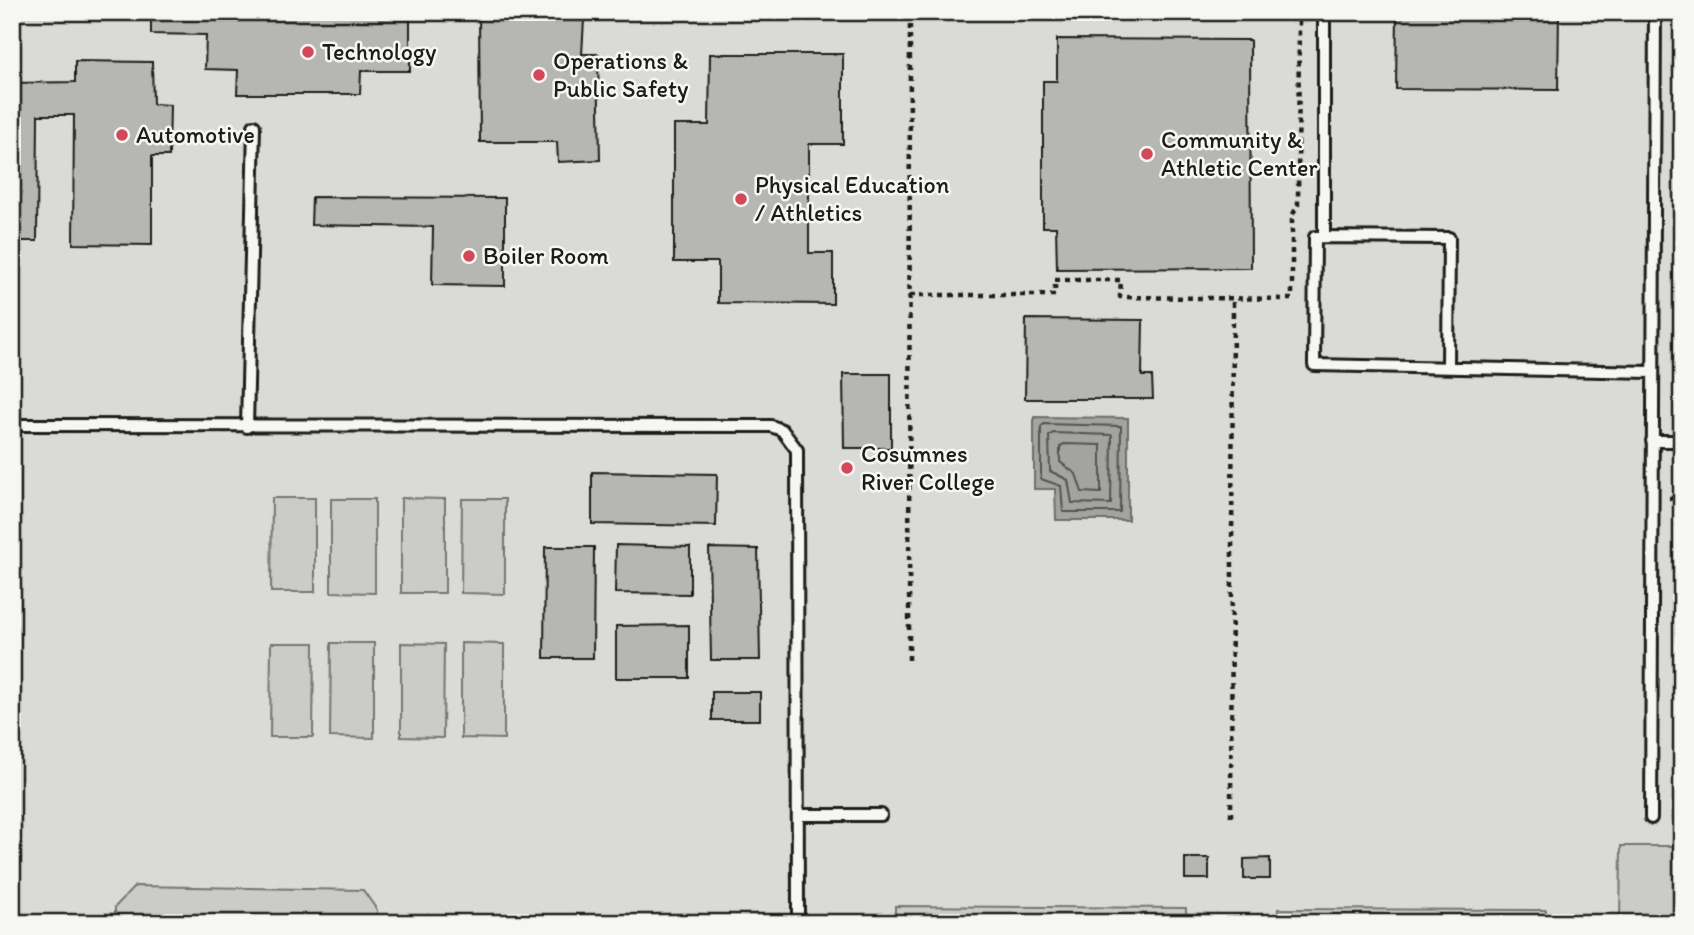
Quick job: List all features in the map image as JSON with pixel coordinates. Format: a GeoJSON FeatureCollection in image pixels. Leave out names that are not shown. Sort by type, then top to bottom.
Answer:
{"type":"FeatureCollection","features":[{"type":"Feature","properties":{"kind":"lane"},"geometry":{"type":"LineString","coordinates":[[1324,12],[1324,237]]}},
{"type":"Feature","properties":{"kind":"lane"},"geometry":{"type":"LineString","coordinates":[[1651,818],[1655,12]]}},
{"type":"Feature","properties":{"kind":"lane"},"geometry":{"type":"LineString","coordinates":[[247,427],[254,126]]}},
{"type":"Feature","properties":{"kind":"lane"},"geometry":{"type":"LineString","coordinates":[[1448,366],[1449,238],[1315,237],[1314,365],[1652,372]]}},
{"type":"Feature","properties":{"kind":"lane"},"geometry":{"type":"LineString","coordinates":[[12,425],[771,426],[782,430],[797,450],[799,923]]}},
{"type":"Feature","properties":{"kind":"lane"},"geometry":{"type":"LineString","coordinates":[[1651,441],[1682,441]]}},
{"type":"Feature","properties":{"kind":"lane"},"geometry":{"type":"LineString","coordinates":[[799,815],[881,815]]}},
{"type":"Feature","properties":{"kind":"path"},"geometry":{"type":"LineString","coordinates":[[909,660],[910,12]]}},
{"type":"Feature","properties":{"kind":"path"},"geometry":{"type":"LineString","coordinates":[[910,295],[1055,295],[1055,280],[1121,280],[1120,297],[1292,299],[1292,216],[1298,205],[1299,12]]}},
{"type":"Feature","properties":{"kind":"path"},"geometry":{"type":"LineString","coordinates":[[1231,817],[1233,298]]}},
{"type":"Feature","properties":{"kind":"shaded area","name":"Cosumnes River College"},"geometry":{"type":"Polygon","coordinates":[[[12,12],[1682,12],[1682,923],[12,923],[12,12]]]}},
{"type":"Feature","properties":{"kind":"shaded area"},"geometry":{"type":"Polygon","coordinates":[[[272,498],[315,498],[315,592],[271,592],[272,498]]]}},
{"type":"Feature","properties":{"kind":"shaded area"},"geometry":{"type":"Polygon","coordinates":[[[401,498],[445,499],[445,593],[401,593],[401,498]]]}},
{"type":"Feature","properties":{"kind":"shaded area"},"geometry":{"type":"Polygon","coordinates":[[[331,499],[375,499],[375,593],[331,592],[331,499]]]}},
{"type":"Feature","properties":{"kind":"shaded area"},"geometry":{"type":"Polygon","coordinates":[[[462,499],[505,499],[505,594],[461,593],[462,499]]]}},
{"type":"Feature","properties":{"kind":"shaded area"},"geometry":{"type":"Polygon","coordinates":[[[271,643],[314,643],[313,737],[270,737],[271,643]]]}},
{"type":"Feature","properties":{"kind":"shaded area"},"geometry":{"type":"Polygon","coordinates":[[[331,643],[374,643],[374,738],[330,737],[331,643]]]}},
{"type":"Feature","properties":{"kind":"shaded area"},"geometry":{"type":"Polygon","coordinates":[[[401,643],[444,644],[443,738],[401,737],[401,643]]]}},
{"type":"Feature","properties":{"kind":"shaded area"},"geometry":{"type":"Polygon","coordinates":[[[461,643],[504,644],[504,739],[461,738],[461,643]]]}},
{"type":"Feature","properties":{"kind":"shaded area"},"geometry":{"type":"Polygon","coordinates":[[[1621,846],[1682,846],[1682,923],[1620,923],[1621,846]]]}},
{"type":"Feature","properties":{"kind":"shaded area"},"geometry":{"type":"Polygon","coordinates":[[[135,886],[363,890],[377,910],[376,923],[115,923],[115,907],[135,886]]]}},
{"type":"Feature","properties":{"kind":"shaded area"},"geometry":{"type":"Polygon","coordinates":[[[895,906],[1186,908],[1186,923],[895,923],[895,906]]]}},
{"type":"Feature","properties":{"kind":"shaded area"},"geometry":{"type":"Polygon","coordinates":[[[1278,909],[1546,910],[1546,923],[1278,923],[1278,909]]]}},
{"type":"Feature","properties":{"kind":"water"},"geometry":{"type":"Polygon","coordinates":[[[1034,417],[1128,418],[1128,520],[1056,520],[1055,489],[1034,489],[1034,417]]]}},
{"type":"Feature","properties":{"kind":"building","name":"Technology"},"geometry":{"type":"Polygon","coordinates":[[[151,12],[410,12],[410,71],[361,71],[360,94],[237,94],[238,70],[205,69],[206,35],[151,34],[151,12]]]}},
{"type":"Feature","properties":{"kind":"building","name":"Operations & Public Safety"},"geometry":{"type":"Polygon","coordinates":[[[479,12],[528,12],[528,20],[584,20],[582,54],[598,54],[600,160],[558,162],[557,142],[480,142],[479,12]]]}},
{"type":"Feature","properties":{"kind":"building"},"geometry":{"type":"Polygon","coordinates":[[[1397,12],[1559,12],[1558,90],[1396,89],[1397,12]]]}},
{"type":"Feature","properties":{"kind":"building","name":"Community & Athletic Center"},"geometry":{"type":"Polygon","coordinates":[[[1057,39],[1250,40],[1251,268],[1057,269],[1056,227],[1043,227],[1043,81],[1057,81],[1057,39]]]}},
{"type":"Feature","properties":{"kind":"building","name":"Physical Education / Athletics"},"geometry":{"type":"Polygon","coordinates":[[[710,54],[843,54],[843,144],[809,144],[809,253],[833,253],[833,304],[718,303],[718,262],[674,262],[674,125],[709,125],[710,54]]]}},
{"type":"Feature","properties":{"kind":"building","name":"Automotive"},"geometry":{"type":"Polygon","coordinates":[[[75,61],[152,62],[153,104],[170,105],[169,156],[152,156],[152,245],[73,244],[74,115],[38,115],[37,241],[12,241],[12,83],[75,82],[75,61]]]}},
{"type":"Feature","properties":{"kind":"building","name":"Boiler Room"},"geometry":{"type":"Polygon","coordinates":[[[312,197],[505,198],[505,286],[432,285],[433,227],[311,225],[312,197]]]}},
{"type":"Feature","properties":{"kind":"building"},"geometry":{"type":"Polygon","coordinates":[[[1026,319],[1143,320],[1142,376],[1152,376],[1153,399],[1025,399],[1026,319]]]}},
{"type":"Feature","properties":{"kind":"building"},"geometry":{"type":"Polygon","coordinates":[[[843,374],[891,374],[891,448],[844,448],[843,374]]]}},
{"type":"Feature","properties":{"kind":"building"},"geometry":{"type":"Polygon","coordinates":[[[592,472],[717,474],[716,526],[592,524],[592,472]]]}},
{"type":"Feature","properties":{"kind":"building"},"geometry":{"type":"Polygon","coordinates":[[[616,545],[690,547],[690,594],[615,593],[616,545]]]}},
{"type":"Feature","properties":{"kind":"building"},"geometry":{"type":"Polygon","coordinates":[[[545,547],[594,547],[593,658],[544,658],[545,547]]]}},
{"type":"Feature","properties":{"kind":"building"},"geometry":{"type":"Polygon","coordinates":[[[709,548],[758,549],[760,660],[711,660],[709,548]]]}},
{"type":"Feature","properties":{"kind":"building"},"geometry":{"type":"Polygon","coordinates":[[[689,625],[689,678],[616,678],[616,626],[689,625]]]}},
{"type":"Feature","properties":{"kind":"building"},"geometry":{"type":"Polygon","coordinates":[[[712,692],[760,692],[760,720],[712,720],[712,692]]]}},
{"type":"Feature","properties":{"kind":"building"},"geometry":{"type":"Polygon","coordinates":[[[1185,858],[1209,858],[1209,879],[1185,879],[1185,858]]]}},
{"type":"Feature","properties":{"kind":"building"},"geometry":{"type":"Polygon","coordinates":[[[1270,858],[1270,879],[1244,879],[1244,859],[1270,858]]]}},
{"type":"Feature","properties":{"kind":"place","name":"Technology"},"geometry":{"type":"Point","coordinates":[308,52]}},
{"type":"Feature","properties":{"kind":"place","name":"Operations & Public Safety"},"geometry":{"type":"Point","coordinates":[539,75]}},
{"type":"Feature","properties":{"kind":"place","name":"Automotive"},"geometry":{"type":"Point","coordinates":[122,135]}},
{"type":"Feature","properties":{"kind":"place","name":"Community & Athletic Center"},"geometry":{"type":"Point","coordinates":[1147,154]}},
{"type":"Feature","properties":{"kind":"place","name":"Physical Education / Athletics"},"geometry":{"type":"Point","coordinates":[741,199]}},
{"type":"Feature","properties":{"kind":"place","name":"Boiler Room"},"geometry":{"type":"Point","coordinates":[469,256]}},
{"type":"Feature","properties":{"kind":"place","name":"Cosumnes River College"},"geometry":{"type":"Point","coordinates":[847,468]}}]}
